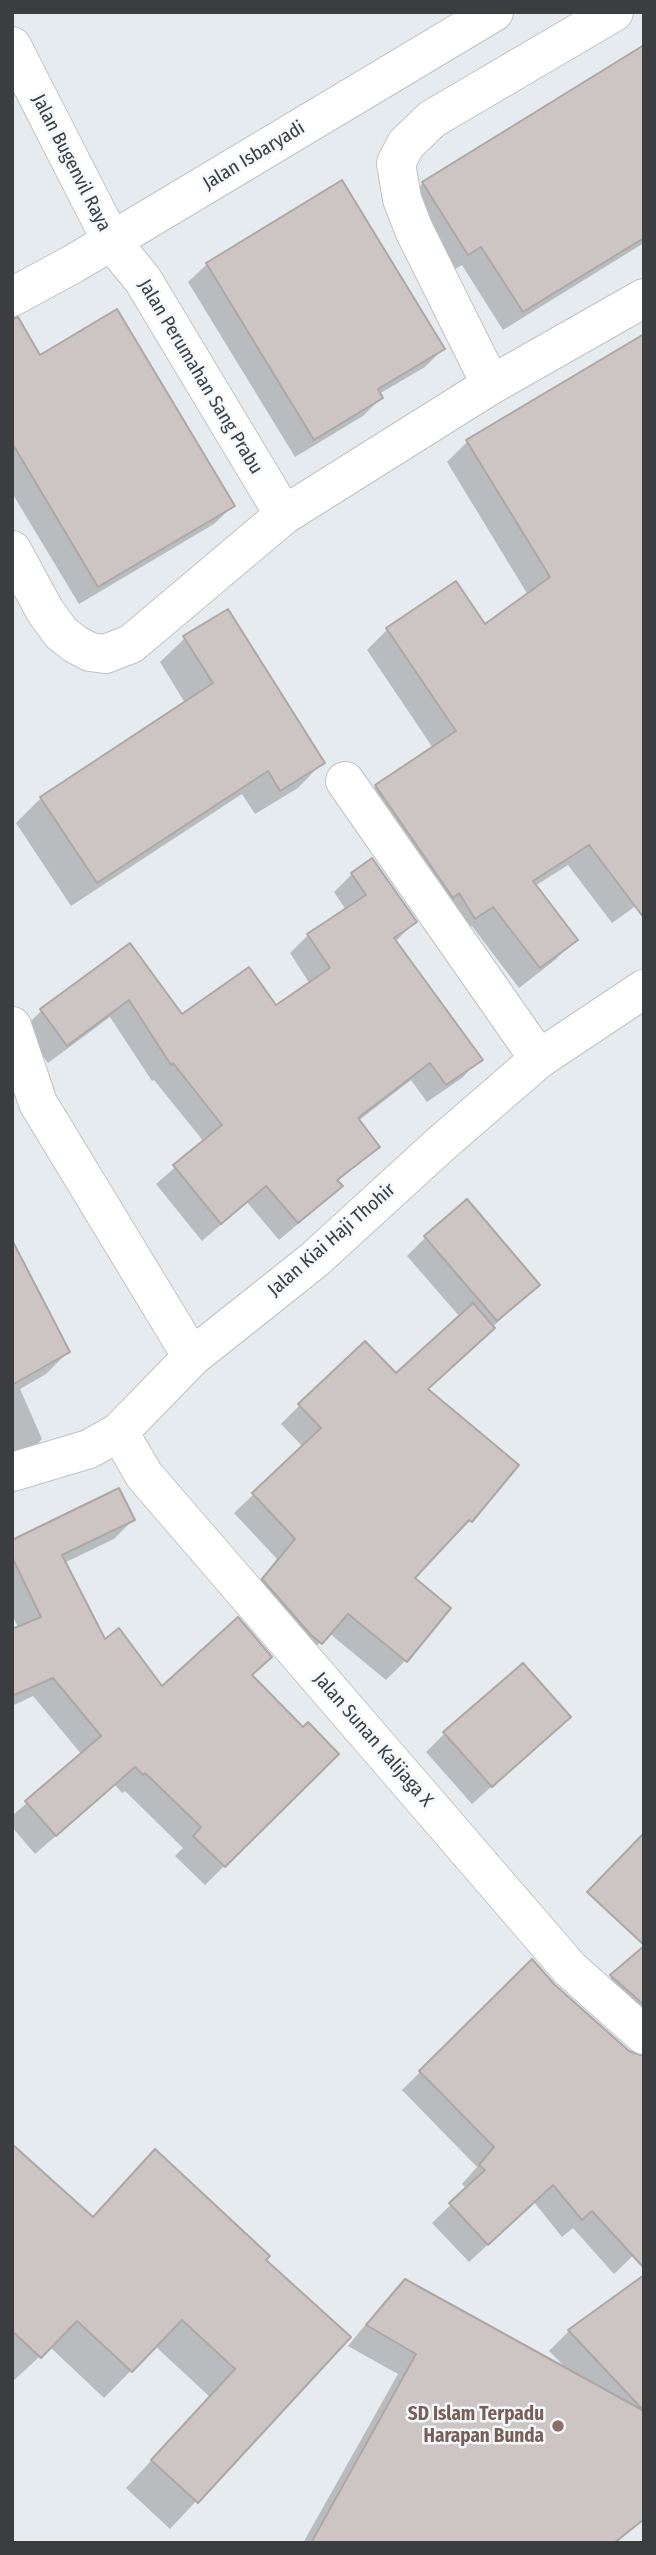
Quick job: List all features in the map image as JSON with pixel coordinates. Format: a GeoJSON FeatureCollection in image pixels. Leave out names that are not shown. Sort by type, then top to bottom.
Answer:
{"type":"FeatureCollection","features":[{"type":"Feature","properties":{"kind":"street","name":"Jalan Isbaryadi"},"geometry":{"type":"LineString","coordinates":[[12,297],[112,242],[494,12]]}},
{"type":"Feature","properties":{"kind":"street"},"geometry":{"type":"LineString","coordinates":[[491,385],[414,230],[402,199],[396,163],[406,144],[432,119],[614,12]]}},
{"type":"Feature","properties":{"kind":"street","name":"Jalan Bugenvil Raya"},"geometry":{"type":"LineString","coordinates":[[12,46],[112,242]]}},
{"type":"Feature","properties":{"kind":"street","name":"Jalan Perumahan Sang Prabu"},"geometry":{"type":"LineString","coordinates":[[112,242],[143,280],[284,515]]}},
{"type":"Feature","properties":{"kind":"street"},"geometry":{"type":"LineString","coordinates":[[12,550],[45,611],[61,633],[90,652],[104,654],[131,644],[284,515],[491,385],[644,298]]}},
{"type":"Feature","properties":{"kind":"street"},"geometry":{"type":"LineString","coordinates":[[345,781],[539,1059]]}},
{"type":"Feature","properties":{"kind":"street","name":"Jalan Kiai Haji Thohir"},"geometry":{"type":"LineString","coordinates":[[12,1472],[89,1448],[119,1432],[192,1357],[314,1260],[539,1059],[644,989]]}},
{"type":"Feature","properties":{"kind":"street"},"geometry":{"type":"LineString","coordinates":[[12,1026],[38,1103],[192,1357]]}},
{"type":"Feature","properties":{"kind":"street","name":"Jalan Sunan Kalijaga X"},"geometry":{"type":"LineString","coordinates":[[119,1432],[144,1475],[570,1969],[644,2035]]}},
{"type":"Feature","properties":{"kind":"building"},"geometry":{"type":"Polygon","coordinates":[[[644,45],[644,238],[523,312],[481,247],[468,255],[422,182],[644,45]]]}},
{"type":"Feature","properties":{"kind":"building"},"geometry":{"type":"Polygon","coordinates":[[[342,180],[445,349],[378,389],[383,398],[314,440],[206,263],[342,180]]]}},
{"type":"Feature","properties":{"kind":"building"},"geometry":{"type":"Polygon","coordinates":[[[117,309],[235,506],[98,587],[12,443],[12,319],[18,317],[40,355],[117,309]]]}},
{"type":"Feature","properties":{"kind":"building"},"geometry":{"type":"Polygon","coordinates":[[[644,334],[644,918],[589,845],[533,881],[578,940],[540,968],[493,907],[475,919],[459,893],[453,898],[375,785],[456,731],[386,628],[456,581],[485,624],[550,577],[466,440],[644,334]]]}},
{"type":"Feature","properties":{"kind":"building"},"geometry":{"type":"Polygon","coordinates":[[[228,609],[325,763],[280,791],[268,771],[97,883],[40,797],[213,683],[183,636],[228,609]]]}},
{"type":"Feature","properties":{"kind":"building"},"geometry":{"type":"Polygon","coordinates":[[[372,858],[417,922],[394,938],[483,1060],[446,1085],[430,1063],[358,1118],[380,1147],[337,1180],[343,1186],[298,1223],[266,1186],[221,1224],[173,1165],[222,1125],[173,1063],[171,1065],[129,1000],[67,1046],[40,1009],[130,943],[182,1014],[249,967],[276,1005],[330,968],[307,934],[366,895],[351,873],[372,858]]]}},
{"type":"Feature","properties":{"kind":"building"},"geometry":{"type":"Polygon","coordinates":[[[467,1199],[540,1285],[497,1321],[424,1236],[467,1199]]]}},
{"type":"Feature","properties":{"kind":"building"},"geometry":{"type":"Polygon","coordinates":[[[12,1240],[70,1352],[12,1385],[12,1240]]]}},
{"type":"Feature","properties":{"kind":"building"},"geometry":{"type":"Polygon","coordinates":[[[473,1303],[495,1328],[428,1389],[519,1465],[472,1522],[469,1520],[415,1578],[451,1608],[407,1662],[348,1614],[322,1644],[262,1579],[295,1539],[252,1493],[321,1428],[298,1404],[365,1341],[396,1373],[473,1303]]]}},
{"type":"Feature","properties":{"kind":"building"},"geometry":{"type":"Polygon","coordinates":[[[119,1488],[135,1520],[62,1555],[105,1639],[119,1628],[162,1686],[238,1617],[272,1657],[252,1675],[303,1727],[308,1722],[339,1754],[225,1867],[193,1836],[201,1827],[145,1773],[143,1775],[135,1767],[56,1836],[25,1801],[101,1736],[53,1678],[12,1696],[12,1629],[41,1617],[12,1557],[12,1540],[119,1488]]]}},
{"type":"Feature","properties":{"kind":"building"},"geometry":{"type":"Polygon","coordinates":[[[523,1663],[571,1717],[492,1787],[443,1732],[523,1663]]]}},
{"type":"Feature","properties":{"kind":"building"},"geometry":{"type":"Polygon","coordinates":[[[644,1833],[644,1945],[587,1892],[644,1833]]]}},
{"type":"Feature","properties":{"kind":"building"},"geometry":{"type":"Polygon","coordinates":[[[644,1946],[644,2005],[610,1975],[644,1946]]]}},
{"type":"Feature","properties":{"kind":"building"},"geometry":{"type":"Polygon","coordinates":[[[532,1959],[555,1985],[629,2051],[644,2056],[644,2268],[592,2211],[582,2220],[553,2185],[488,2245],[449,2203],[485,2170],[479,2165],[494,2147],[419,2071],[532,1959]]]}},
{"type":"Feature","properties":{"kind":"building"},"geometry":{"type":"Polygon","coordinates":[[[12,2144],[93,2217],[155,2149],[270,2256],[266,2260],[351,2337],[198,2503],[151,2460],[235,2369],[182,2320],[132,2372],[77,2321],[41,2358],[12,2331],[12,2144]]]}},
{"type":"Feature","properties":{"kind":"building"},"geometry":{"type":"Polygon","coordinates":[[[644,2275],[644,2411],[568,2330],[644,2275]]]}},
{"type":"Feature","properties":{"kind":"building"},"geometry":{"type":"Polygon","coordinates":[[[405,2279],[644,2411],[644,2519],[614,2543],[311,2543],[416,2354],[366,2325],[405,2279]]]}},
{"type":"Feature","properties":{"kind":"place","name":"SD Islam Terpadu Harapan Bunda"},"geometry":{"type":"Point","coordinates":[558,2426]}}]}
